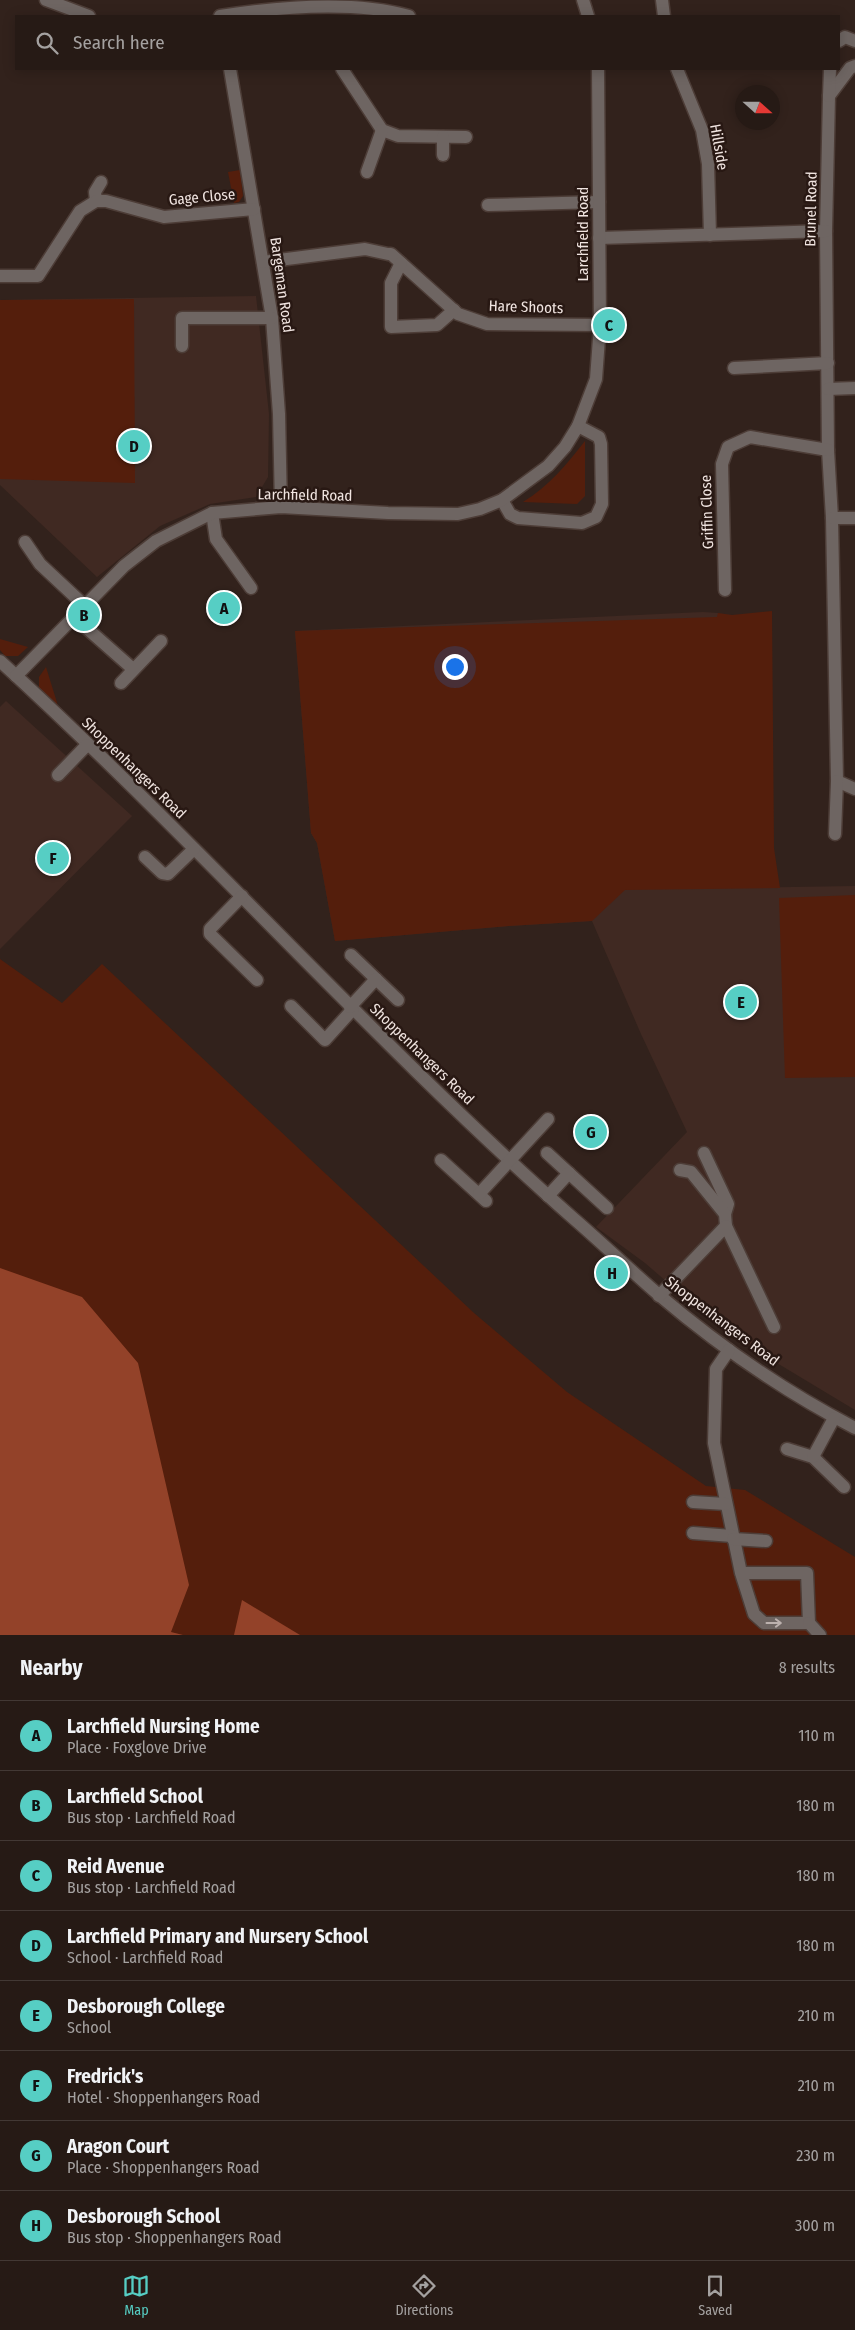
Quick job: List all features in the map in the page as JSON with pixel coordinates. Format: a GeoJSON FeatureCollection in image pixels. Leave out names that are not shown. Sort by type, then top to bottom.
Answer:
{"type":"FeatureCollection","features":[{"type":"Feature","properties":{"kind":"street"},"geometry":{"type":"LineString","coordinates":[[46,0],[68,4],[87,15]]}},
{"type":"Feature","properties":{"kind":"street"},"geometry":{"type":"LineString","coordinates":[[584,0],[588,15]]}},
{"type":"Feature","properties":{"kind":"street"},"geometry":{"type":"LineString","coordinates":[[662,0],[664,15]]}},
{"type":"Feature","properties":{"kind":"street"},"geometry":{"type":"LineString","coordinates":[[225,15],[282,3],[339,10],[393,5],[408,15]]}},
{"type":"Feature","properties":{"kind":"street"},"geometry":{"type":"LineString","coordinates":[[840,40],[845,37],[855,41]]}},
{"type":"Feature","properties":{"kind":"street"},"geometry":{"type":"LineString","coordinates":[[829,96],[850,68],[855,66]]}},
{"type":"Feature","properties":{"kind":"street","name":"Bargeman Road"},"geometry":{"type":"LineString","coordinates":[[230,70],[272,318],[279,414],[281,507]]}},
{"type":"Feature","properties":{"kind":"street"},"geometry":{"type":"LineString","coordinates":[[343,70],[382,130],[398,136],[466,137]]}},
{"type":"Feature","properties":{"kind":"street","name":"Larchfield Road"},"geometry":{"type":"LineString","coordinates":[[16,676],[124,566],[156,541],[212,513],[281,507],[388,513],[458,514],[480,509],[502,500],[548,466],[565,447],[578,426],[596,379],[600,325],[598,70]]}},
{"type":"Feature","properties":{"kind":"street","name":"Hillside"},"geometry":{"type":"LineString","coordinates":[[677,70],[702,130],[708,164],[710,235]]}},
{"type":"Feature","properties":{"kind":"street","name":"Brunel Road"},"geometry":{"type":"LineString","coordinates":[[830,70],[826,231],[828,450],[832,518],[837,781],[835,834]]}},
{"type":"Feature","properties":{"kind":"street"},"geometry":{"type":"LineString","coordinates":[[367,172],[382,130]]}},
{"type":"Feature","properties":{"kind":"street"},"geometry":{"type":"LineString","coordinates":[[443,155],[444,137]]}},
{"type":"Feature","properties":{"kind":"street"},"geometry":{"type":"LineString","coordinates":[[0,276],[38,276],[80,211],[96,201],[95,192],[101,182]]}},
{"type":"Feature","properties":{"kind":"street","name":"Gage Close"},"geometry":{"type":"LineString","coordinates":[[96,201],[106,201],[164,217],[254,209]]}},
{"type":"Feature","properties":{"kind":"street"},"geometry":{"type":"LineString","coordinates":[[488,206],[599,202]]}},
{"type":"Feature","properties":{"kind":"street"},"geometry":{"type":"LineString","coordinates":[[599,238],[826,231]]}},
{"type":"Feature","properties":{"kind":"street","name":"Hare Shoots"},"geometry":{"type":"LineString","coordinates":[[262,262],[365,250],[391,254],[458,314],[487,324],[600,325]]}},
{"type":"Feature","properties":{"kind":"street"},"geometry":{"type":"LineString","coordinates":[[401,263],[391,283],[391,328],[436,325],[454,310]]}},
{"type":"Feature","properties":{"kind":"street"},"geometry":{"type":"LineString","coordinates":[[182,346],[182,318],[272,318]]}},
{"type":"Feature","properties":{"kind":"street"},"geometry":{"type":"LineString","coordinates":[[734,368],[828,363]]}},
{"type":"Feature","properties":{"kind":"street"},"geometry":{"type":"LineString","coordinates":[[828,388],[855,388]]}},
{"type":"Feature","properties":{"kind":"street"},"geometry":{"type":"LineString","coordinates":[[502,500],[510,514],[518,518],[582,523],[596,517],[602,504],[601,444],[599,437],[578,426]]}},
{"type":"Feature","properties":{"kind":"street","name":"Griffin Close"},"geometry":{"type":"LineString","coordinates":[[725,590],[722,464],[728,446],[750,436],[828,450]]}},
{"type":"Feature","properties":{"kind":"street"},"geometry":{"type":"LineString","coordinates":[[212,513],[216,538],[251,588]]}},
{"type":"Feature","properties":{"kind":"street"},"geometry":{"type":"LineString","coordinates":[[832,518],[855,518]]}},
{"type":"Feature","properties":{"kind":"street"},"geometry":{"type":"LineString","coordinates":[[25,542],[44,569],[85,606]]}},
{"type":"Feature","properties":{"kind":"street"},"geometry":{"type":"LineString","coordinates":[[74,617],[133,669]]}},
{"type":"Feature","properties":{"kind":"street"},"geometry":{"type":"LineString","coordinates":[[121,683],[161,641]]}},
{"type":"Feature","properties":{"kind":"street","name":"Shoppenhangers Road"},"geometry":{"type":"LineString","coordinates":[[0,661],[242,896],[352,1008],[510,1162],[660,1296],[729,1350],[811,1405],[855,1428]]}},
{"type":"Feature","properties":{"kind":"street"},"geometry":{"type":"LineString","coordinates":[[58,775],[87,745]]}},
{"type":"Feature","properties":{"kind":"street"},"geometry":{"type":"LineString","coordinates":[[837,781],[855,789]]}},
{"type":"Feature","properties":{"kind":"street"},"geometry":{"type":"LineString","coordinates":[[145,857],[166,875],[194,849]]}},
{"type":"Feature","properties":{"kind":"street"},"geometry":{"type":"LineString","coordinates":[[242,896],[210,929],[210,934],[257,980]]}},
{"type":"Feature","properties":{"kind":"street"},"geometry":{"type":"LineString","coordinates":[[352,955],[398,1000]]}},
{"type":"Feature","properties":{"kind":"street"},"geometry":{"type":"LineString","coordinates":[[291,1006],[324,1040],[376,980]]}},
{"type":"Feature","properties":{"kind":"street"},"geometry":{"type":"LineString","coordinates":[[441,1160],[482,1198],[510,1162],[548,1119]]}},
{"type":"Feature","properties":{"kind":"street"},"geometry":{"type":"LineString","coordinates":[[547,1152],[607,1208]]}},
{"type":"Feature","properties":{"kind":"street"},"geometry":{"type":"LineString","coordinates":[[660,1296],[726,1220],[728,1204],[704,1153]]}},
{"type":"Feature","properties":{"kind":"street"},"geometry":{"type":"LineString","coordinates":[[680,1170],[691,1172],[726,1220],[774,1327]]}},
{"type":"Feature","properties":{"kind":"street"},"geometry":{"type":"LineString","coordinates":[[548,1196],[569,1173]]}},
{"type":"Feature","properties":{"kind":"street"},"geometry":{"type":"LineString","coordinates":[[729,1350],[716,1369],[714,1443],[741,1573],[754,1614],[764,1623],[809,1623]]}},
{"type":"Feature","properties":{"kind":"street"},"geometry":{"type":"LineString","coordinates":[[813,1457],[834,1418]]}},
{"type":"Feature","properties":{"kind":"street"},"geometry":{"type":"LineString","coordinates":[[787,1449],[813,1457],[844,1487]]}},
{"type":"Feature","properties":{"kind":"street"},"geometry":{"type":"LineString","coordinates":[[693,1502],[726,1504]]}},
{"type":"Feature","properties":{"kind":"street"},"geometry":{"type":"LineString","coordinates":[[694,1534],[766,1541]]}},
{"type":"Feature","properties":{"kind":"street"},"geometry":{"type":"LineString","coordinates":[[741,1573],[807,1573],[809,1623],[820,1635]]}},
{"type":"Feature","properties":{"kind":"shaded area"},"geometry":{"type":"Polygon","coordinates":[[[240,170],[243,196],[239,202],[234,203],[228,172],[240,170]]]}},
{"type":"Feature","properties":{"kind":"shaded area"},"geometry":{"type":"Polygon","coordinates":[[[256,296],[269,414],[268,477],[256,497],[210,504],[160,526],[97,577],[0,485],[0,300],[256,296]]]}},
{"type":"Feature","properties":{"kind":"shaded area"},"geometry":{"type":"Polygon","coordinates":[[[134,299],[135,483],[0,479],[0,300],[134,299]]]}},
{"type":"Feature","properties":{"kind":"shaded area"},"geometry":{"type":"Polygon","coordinates":[[[585,441],[585,496],[577,504],[523,502],[549,482],[585,441]]]}},
{"type":"Feature","properties":{"kind":"shaded area"},"geometry":{"type":"Polygon","coordinates":[[[772,611],[774,848],[780,888],[625,890],[592,921],[335,941],[317,843],[311,833],[295,631],[717,617],[718,613],[732,615],[772,611]]]}},
{"type":"Feature","properties":{"kind":"shaded area"},"geometry":{"type":"Polygon","coordinates":[[[703,612],[718,613],[721,888],[855,886],[855,1410],[724,1331],[645,1263],[596,1227],[687,1132],[641,1034],[592,921],[335,941],[317,843],[311,833],[295,631],[703,612]]]}},
{"type":"Feature","properties":{"kind":"shaded area"},"geometry":{"type":"Polygon","coordinates":[[[0,639],[28,647],[18,656],[5,656],[0,650],[0,639]]]}},
{"type":"Feature","properties":{"kind":"shaded area"},"geometry":{"type":"Polygon","coordinates":[[[46,667],[59,709],[39,691],[39,677],[46,667]]]}},
{"type":"Feature","properties":{"kind":"shaded area"},"geometry":{"type":"Polygon","coordinates":[[[6,701],[132,816],[0,949],[0,707],[6,701]]]}},
{"type":"Feature","properties":{"kind":"shaded area"},"geometry":{"type":"Polygon","coordinates":[[[855,895],[855,1077],[785,1078],[779,898],[855,895]]]}},
{"type":"Feature","properties":{"kind":"shaded area"},"geometry":{"type":"Polygon","coordinates":[[[0,959],[62,1003],[102,964],[474,1313],[567,1392],[706,1486],[745,1490],[855,1557],[855,1635],[0,1635],[0,959]]]}},
{"type":"Feature","properties":{"kind":"shaded area"},"geometry":{"type":"Polygon","coordinates":[[[0,1268],[82,1297],[138,1363],[189,1585],[171,1632],[183,1635],[0,1635],[0,1268]]]}},
{"type":"Feature","properties":{"kind":"shaded area"},"geometry":{"type":"Polygon","coordinates":[[[242,1600],[300,1635],[234,1635],[242,1600]]]}},
{"type":"Feature","properties":{"kind":"place","name":"Reid Avenue"},"geometry":{"type":"Point","coordinates":[609,325]}},
{"type":"Feature","properties":{"kind":"place","name":"Larchfield Primary and Nursery School"},"geometry":{"type":"Point","coordinates":[134,446]}},
{"type":"Feature","properties":{"kind":"place","name":"Larchfield Nursing Home"},"geometry":{"type":"Point","coordinates":[224,608]}},
{"type":"Feature","properties":{"kind":"place","name":"Larchfield School"},"geometry":{"type":"Point","coordinates":[84,615]}},
{"type":"Feature","properties":{"kind":"place","name":"Fredrick's"},"geometry":{"type":"Point","coordinates":[53,858]}},
{"type":"Feature","properties":{"kind":"place","name":"Desborough College"},"geometry":{"type":"Point","coordinates":[741,1002]}},
{"type":"Feature","properties":{"kind":"place","name":"Aragon Court"},"geometry":{"type":"Point","coordinates":[591,1132]}},
{"type":"Feature","properties":{"kind":"place","name":"Desborough School"},"geometry":{"type":"Point","coordinates":[612,1273]}}]}
